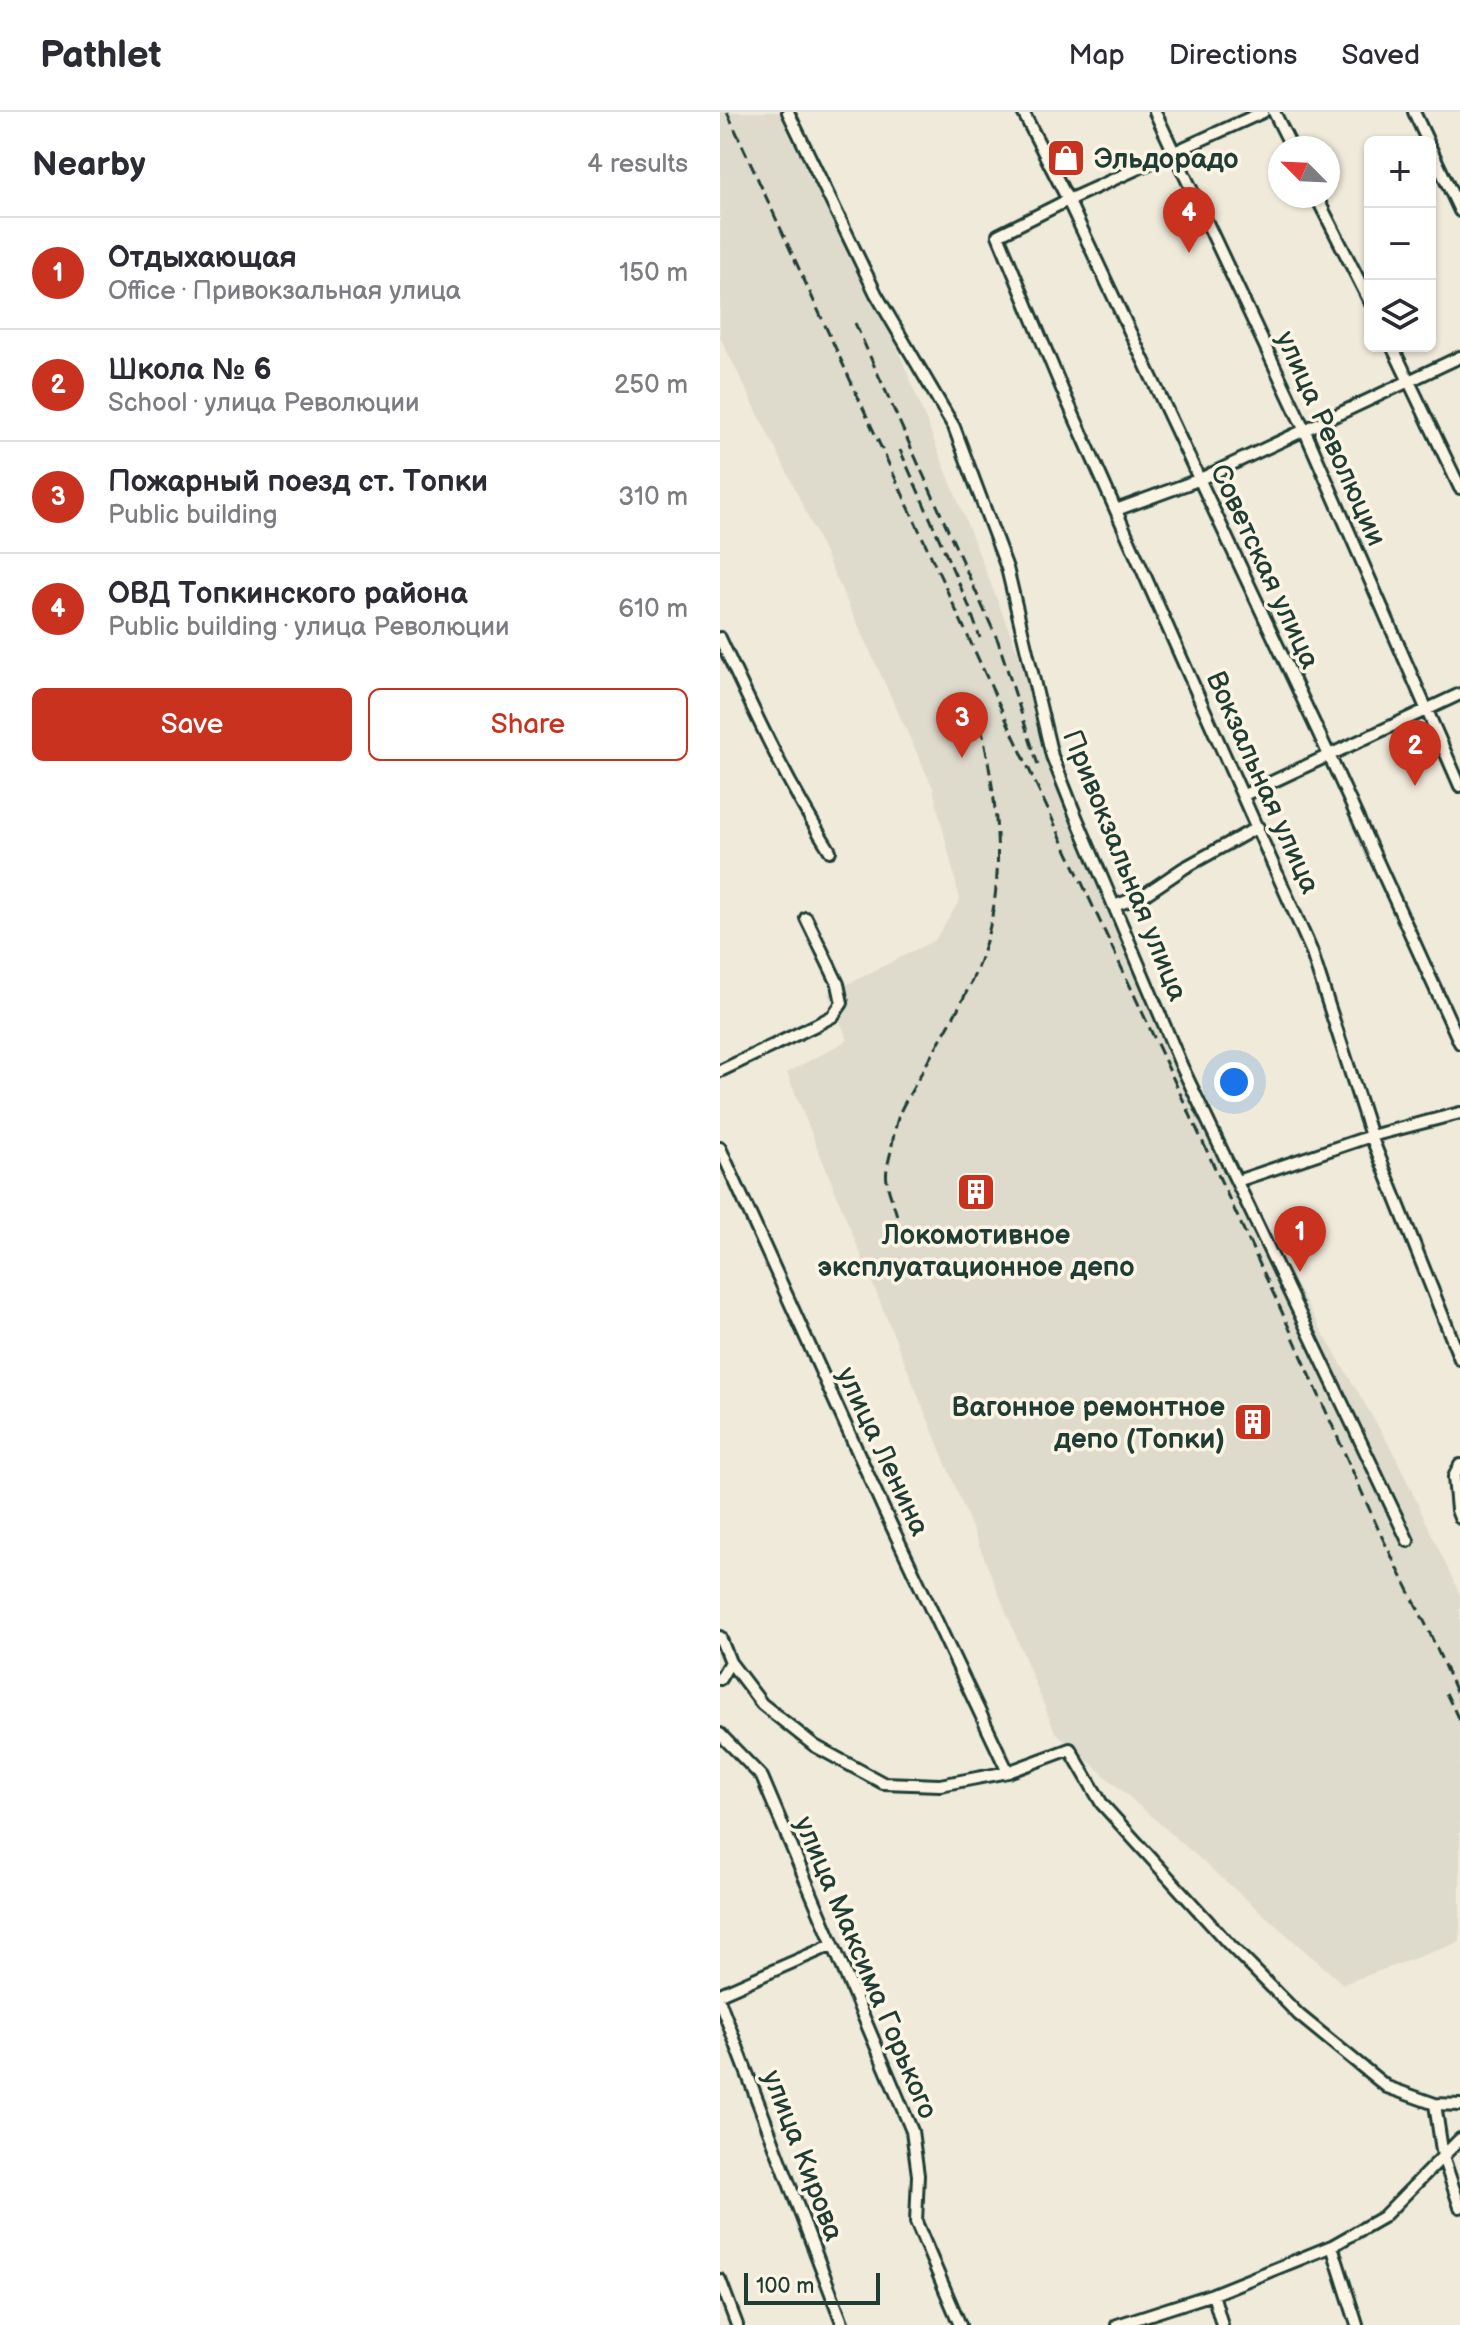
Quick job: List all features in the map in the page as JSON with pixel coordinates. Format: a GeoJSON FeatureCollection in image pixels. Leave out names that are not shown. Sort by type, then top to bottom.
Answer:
{"type":"FeatureCollection","features":[{"type":"Feature","properties":{"kind":"street","name":"Привокзальная улица"},"geometry":{"type":"LineString","coordinates":[[788,112],[876,294],[954,427],[1007,568],[1052,756],[1182,1067],[1408,1541]]}},
{"type":"Feature","properties":{"kind":"street","name":"Советская улица"},"geometry":{"type":"LineString","coordinates":[[1023,112],[1068,200],[1329,755],[1460,1043]]}},
{"type":"Feature","properties":{"kind":"street","name":"улица Революции"},"geometry":{"type":"LineString","coordinates":[[1155,112],[1305,431],[1460,786]]}},
{"type":"Feature","properties":{"kind":"street"},"geometry":{"type":"LineString","coordinates":[[1068,200],[1263,112]]}},
{"type":"Feature","properties":{"kind":"street"},"geometry":{"type":"LineString","coordinates":[[1274,112],[1286,136]]}},
{"type":"Feature","properties":{"kind":"street"},"geometry":{"type":"LineString","coordinates":[[1414,112],[1425,136]]}},
{"type":"Feature","properties":{"kind":"street"},"geometry":{"type":"LineString","coordinates":[[1436,159],[1460,211]]}},
{"type":"Feature","properties":{"kind":"street","name":"Вокзальная улица"},"geometry":{"type":"LineString","coordinates":[[1068,200],[998,235],[1311,950],[1371,1136],[1460,1359]]}},
{"type":"Feature","properties":{"kind":"street"},"geometry":{"type":"LineString","coordinates":[[1322,208],[1364,290]]}},
{"type":"Feature","properties":{"kind":"street"},"geometry":{"type":"LineString","coordinates":[[1395,352],[1460,488]]}},
{"type":"Feature","properties":{"kind":"street"},"geometry":{"type":"LineString","coordinates":[[1116,510],[1198,480],[1460,357]]}},
{"type":"Feature","properties":{"kind":"street"},"geometry":{"type":"LineString","coordinates":[[720,638],[768,744],[830,851]]}},
{"type":"Feature","properties":{"kind":"street"},"geometry":{"type":"LineString","coordinates":[[1244,795],[1460,694]]}},
{"type":"Feature","properties":{"kind":"street"},"geometry":{"type":"LineString","coordinates":[[1114,906],[1144,895],[1184,868],[1258,827]]}},
{"type":"Feature","properties":{"kind":"street"},"geometry":{"type":"LineString","coordinates":[[720,1071],[833,1016],[842,1003],[838,984],[806,918]]}},
{"type":"Feature","properties":{"kind":"street"},"geometry":{"type":"LineString","coordinates":[[1237,1181],[1371,1136],[1460,1113]]}},
{"type":"Feature","properties":{"kind":"street","name":"улица Ленина"},"geometry":{"type":"LineString","coordinates":[[720,1148],[884,1510],[1008,1772]]}},
{"type":"Feature","properties":{"kind":"street"},"geometry":{"type":"LineString","coordinates":[[1460,1465],[1454,1477],[1460,1518]]}},
{"type":"Feature","properties":{"kind":"street"},"geometry":{"type":"LineString","coordinates":[[720,1637],[725,1664],[720,1679]]}},
{"type":"Feature","properties":{"kind":"street"},"geometry":{"type":"LineString","coordinates":[[725,1664],[762,1704],[815,1746],[883,1783],[940,1785],[1008,1772],[1070,1749],[1102,1804],[1226,1941],[1299,2015],[1387,2087],[1435,2104],[1460,2105]]}},
{"type":"Feature","properties":{"kind":"street","name":"улица Максима Горького"},"geometry":{"type":"LineString","coordinates":[[720,1734],[762,1777],[912,2131],[918,2175],[916,2222],[960,2325]]}},
{"type":"Feature","properties":{"kind":"street"},"geometry":{"type":"LineString","coordinates":[[720,1994],[832,1945]]}},
{"type":"Feature","properties":{"kind":"street","name":"улица Кирова"},"geometry":{"type":"LineString","coordinates":[[720,2002],[843,2325]]}},
{"type":"Feature","properties":{"kind":"street"},"geometry":{"type":"LineString","coordinates":[[1435,2104],[1443,2157],[1460,2207]]}},
{"type":"Feature","properties":{"kind":"street"},"geometry":{"type":"LineString","coordinates":[[1117,2325],[1213,2294],[1332,2246],[1383,2217],[1460,2139]]}},
{"type":"Feature","properties":{"kind":"street"},"geometry":{"type":"LineString","coordinates":[[1332,2246],[1357,2325]]}},
{"type":"Feature","properties":{"kind":"street"},"geometry":{"type":"LineString","coordinates":[[720,2280],[737,2325]]}},
{"type":"Feature","properties":{"kind":"street"},"geometry":{"type":"LineString","coordinates":[[1213,2294],[1222,2325]]}},
{"type":"Feature","properties":{"kind":"shaded area"},"geometry":{"type":"Polygon","coordinates":[[[720,112],[794,112],[876,294],[1182,1067],[1238,1180],[1394,1453],[1460,1595],[1460,1942],[1343,1984],[1055,1732],[787,1073],[848,1040],[828,994],[935,940],[960,900],[933,788],[791,480],[720,337],[720,112]]]}},
{"type":"Feature","properties":{"kind":"railway"},"geometry":{"type":"LineString","coordinates":[[727,112],[1460,1701]]}},
{"type":"Feature","properties":{"kind":"railway"},"geometry":{"type":"LineString","coordinates":[[855,323],[998,641],[1038,765]]}},
{"type":"Feature","properties":{"kind":"railway"},"geometry":{"type":"LineString","coordinates":[[900,450],[980,638]]}},
{"type":"Feature","properties":{"kind":"railway"},"geometry":{"type":"LineString","coordinates":[[897,1216],[886,1173],[899,1115],[971,983],[992,918],[998,858],[997,828],[977,708]]}},
{"type":"Feature","properties":{"kind":"railway"},"geometry":{"type":"LineString","coordinates":[[1446,1693],[1460,1722]]}},
{"type":"Feature","properties":{"kind":"place","name":"Эльдорадо"},"geometry":{"type":"Point","coordinates":[1066,158]}},
{"type":"Feature","properties":{"kind":"place","name":"ОВД Топкинского района"},"geometry":{"type":"Point","coordinates":[1189,253]}},
{"type":"Feature","properties":{"kind":"place","name":"Пожарный поезд ст. Топки"},"geometry":{"type":"Point","coordinates":[962,758]}},
{"type":"Feature","properties":{"kind":"place","name":"Школа № 6"},"geometry":{"type":"Point","coordinates":[1415,786]}},
{"type":"Feature","properties":{"kind":"place","name":"Локомотивное эксплуатационное депо"},"geometry":{"type":"Point","coordinates":[976,1192]}},
{"type":"Feature","properties":{"kind":"place","name":"Отдыхающая"},"geometry":{"type":"Point","coordinates":[1300,1272]}},
{"type":"Feature","properties":{"kind":"place","name":"Вагонное ремонтное депо (Топки)"},"geometry":{"type":"Point","coordinates":[1253,1422]}}]}
